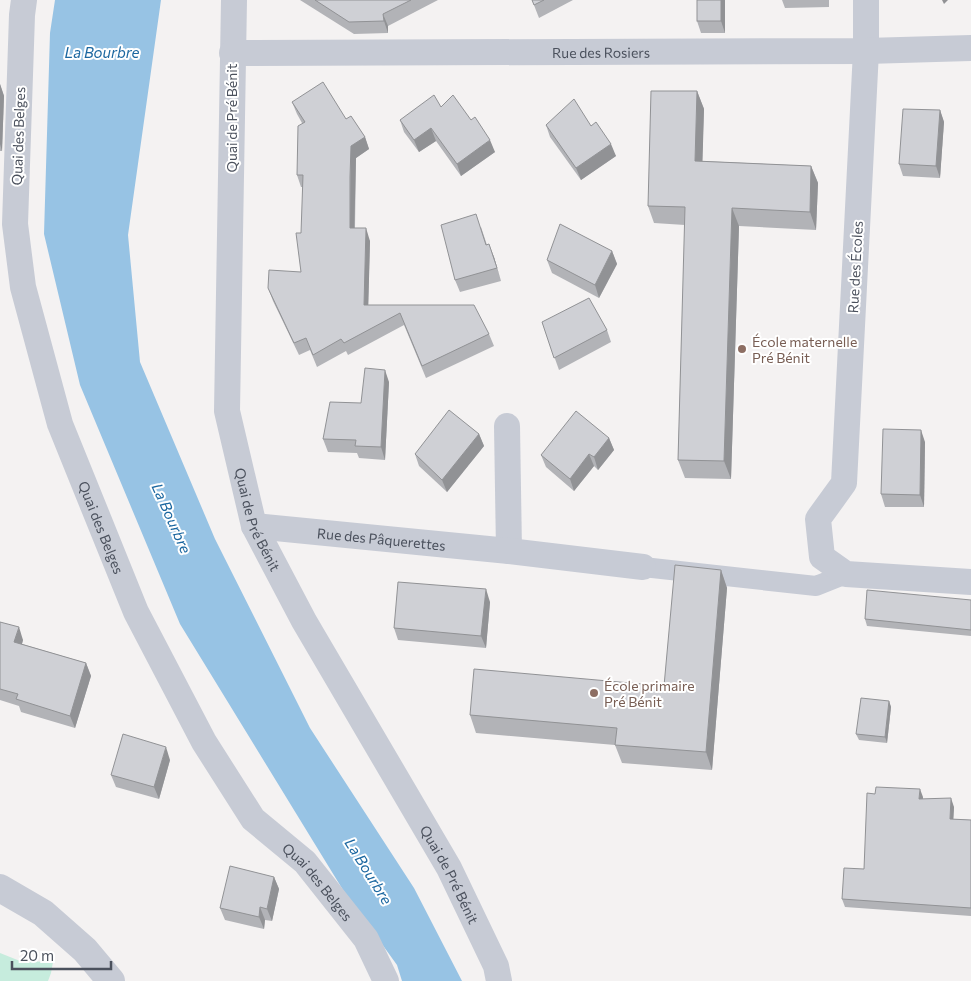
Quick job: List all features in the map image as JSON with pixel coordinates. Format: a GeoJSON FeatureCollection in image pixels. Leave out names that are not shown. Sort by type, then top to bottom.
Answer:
{"type":"FeatureCollection","features":[{"type":"Feature","properties":{"kind":"street","name":"Quai des Belges"},"geometry":{"type":"LineString","coordinates":[[24,0],[15,224],[23,287],[60,424],[136,612],[204,742],[253,819],[305,862],[366,939],[386,981]]}},
{"type":"Feature","properties":{"kind":"street","name":"Quai de Pré Bénit"},"geometry":{"type":"LineString","coordinates":[[234,0],[227,411],[254,526],[304,621],[449,868],[496,966],[499,981]]}},
{"type":"Feature","properties":{"kind":"street","name":"Rue des Écoles"},"geometry":{"type":"LineString","coordinates":[[846,574],[822,557],[818,519],[844,483],[866,51],[866,0]]}},
{"type":"Feature","properties":{"kind":"street","name":"Rue des Rosiers"},"geometry":{"type":"LineString","coordinates":[[232,53],[866,51],[971,48]]}},
{"type":"Feature","properties":{"kind":"street"},"geometry":{"type":"LineString","coordinates":[[507,426],[509,551]]}},
{"type":"Feature","properties":{"kind":"street","name":"Rue des Pâquerettes"},"geometry":{"type":"LineString","coordinates":[[254,526],[509,551],[643,567]]}},
{"type":"Feature","properties":{"kind":"street"},"geometry":{"type":"LineString","coordinates":[[643,567],[816,586],[846,574],[971,582]]}},
{"type":"Feature","properties":{"kind":"street"},"geometry":{"type":"LineString","coordinates":[[0,888],[43,913],[85,950],[111,981]]}},
{"type":"Feature","properties":{"kind":"green space"},"geometry":{"type":"Polygon","coordinates":[[[0,953],[20,961],[53,962],[48,981],[0,981],[0,953]]]}},
{"type":"Feature","properties":{"kind":"water","name":"La Bourbre"},"geometry":{"type":"Polygon","coordinates":[[[55,0],[161,0],[128,235],[140,362],[215,539],[310,728],[414,888],[462,981],[402,981],[397,965],[343,890],[180,624],[80,385],[44,234],[50,33],[55,0]]]}},
{"type":"Feature","properties":{"kind":"building"},"geometry":{"type":"Polygon","coordinates":[[[315,0],[411,0],[383,14],[384,21],[349,22],[315,0]]]}},
{"type":"Feature","properties":{"kind":"building"},"geometry":{"type":"Polygon","coordinates":[[[532,0],[544,0],[534,5],[532,0]]]}},
{"type":"Feature","properties":{"kind":"building"},"geometry":{"type":"Polygon","coordinates":[[[697,0],[721,0],[721,21],[697,21],[697,0]]]}},
{"type":"Feature","properties":{"kind":"building"},"geometry":{"type":"Polygon","coordinates":[[[323,82],[346,119],[351,116],[365,137],[351,146],[350,177],[350,228],[366,228],[364,305],[474,305],[489,334],[422,366],[400,313],[344,343],[341,339],[313,355],[306,338],[294,343],[268,288],[269,270],[301,272],[296,233],[301,233],[303,175],[297,175],[298,126],[305,122],[292,102],[323,82]]]}},
{"type":"Feature","properties":{"kind":"building"},"geometry":{"type":"Polygon","coordinates":[[[651,91],[697,91],[695,161],[811,166],[810,212],[732,208],[724,461],[678,460],[685,207],[648,206],[651,91]]]}},
{"type":"Feature","properties":{"kind":"building"},"geometry":{"type":"Polygon","coordinates":[[[434,95],[441,107],[453,95],[471,120],[475,117],[490,140],[457,164],[431,128],[414,140],[400,120],[434,95]]]}},
{"type":"Feature","properties":{"kind":"building"},"geometry":{"type":"Polygon","coordinates":[[[574,99],[591,126],[596,122],[611,144],[576,168],[546,125],[574,99]]]}},
{"type":"Feature","properties":{"kind":"building"},"geometry":{"type":"Polygon","coordinates":[[[903,109],[940,110],[936,166],[899,164],[903,109]]]}},
{"type":"Feature","properties":{"kind":"building"},"geometry":{"type":"Polygon","coordinates":[[[476,214],[486,245],[489,244],[497,268],[455,280],[441,225],[476,214]]]}},
{"type":"Feature","properties":{"kind":"building"},"geometry":{"type":"Polygon","coordinates":[[[560,224],[612,251],[595,285],[547,260],[560,224]]]}},
{"type":"Feature","properties":{"kind":"building"},"geometry":{"type":"Polygon","coordinates":[[[589,298],[607,330],[554,358],[542,322],[589,298]]]}},
{"type":"Feature","properties":{"kind":"building"},"geometry":{"type":"Polygon","coordinates":[[[365,368],[385,370],[381,447],[355,446],[356,440],[323,439],[330,402],[361,403],[365,368]]]}},
{"type":"Feature","properties":{"kind":"building"},"geometry":{"type":"Polygon","coordinates":[[[449,410],[479,434],[442,480],[415,454],[449,410]]]}},
{"type":"Feature","properties":{"kind":"building"},"geometry":{"type":"Polygon","coordinates":[[[576,411],[609,438],[594,457],[589,454],[570,479],[541,455],[576,411]]]}},
{"type":"Feature","properties":{"kind":"building"},"geometry":{"type":"Polygon","coordinates":[[[883,429],[921,430],[920,495],[881,494],[883,429]]]}},
{"type":"Feature","properties":{"kind":"building"},"geometry":{"type":"Polygon","coordinates":[[[675,565],[721,570],[706,752],[615,745],[617,728],[470,715],[474,669],[664,686],[675,565]]]}},
{"type":"Feature","properties":{"kind":"building"},"geometry":{"type":"Polygon","coordinates":[[[398,582],[486,589],[481,636],[394,628],[398,582]]]}},
{"type":"Feature","properties":{"kind":"building"},"geometry":{"type":"Polygon","coordinates":[[[867,590],[971,600],[971,630],[865,619],[867,590]]]}},
{"type":"Feature","properties":{"kind":"building"},"geometry":{"type":"Polygon","coordinates":[[[0,622],[19,627],[14,642],[86,663],[70,716],[16,699],[18,694],[0,689],[0,622]]]}},
{"type":"Feature","properties":{"kind":"building"},"geometry":{"type":"Polygon","coordinates":[[[861,698],[889,701],[885,737],[856,734],[861,698]]]}},
{"type":"Feature","properties":{"kind":"building"},"geometry":{"type":"Polygon","coordinates":[[[123,734],[166,747],[154,787],[111,775],[123,734]]]}},
{"type":"Feature","properties":{"kind":"building"},"geometry":{"type":"Polygon","coordinates":[[[876,787],[920,789],[919,799],[951,798],[950,819],[971,820],[971,908],[842,899],[844,868],[864,869],[867,793],[875,794],[876,787]]]}},
{"type":"Feature","properties":{"kind":"building"},"geometry":{"type":"Polygon","coordinates":[[[230,866],[274,877],[267,909],[260,907],[259,917],[220,908],[230,866]]]}},
{"type":"Feature","properties":{"kind":"place","name":"École maternelle Pré Bénit"},"geometry":{"type":"Point","coordinates":[742,349]}},
{"type":"Feature","properties":{"kind":"place","name":"École primaire Pré Bénit"},"geometry":{"type":"Point","coordinates":[594,693]}}]}
